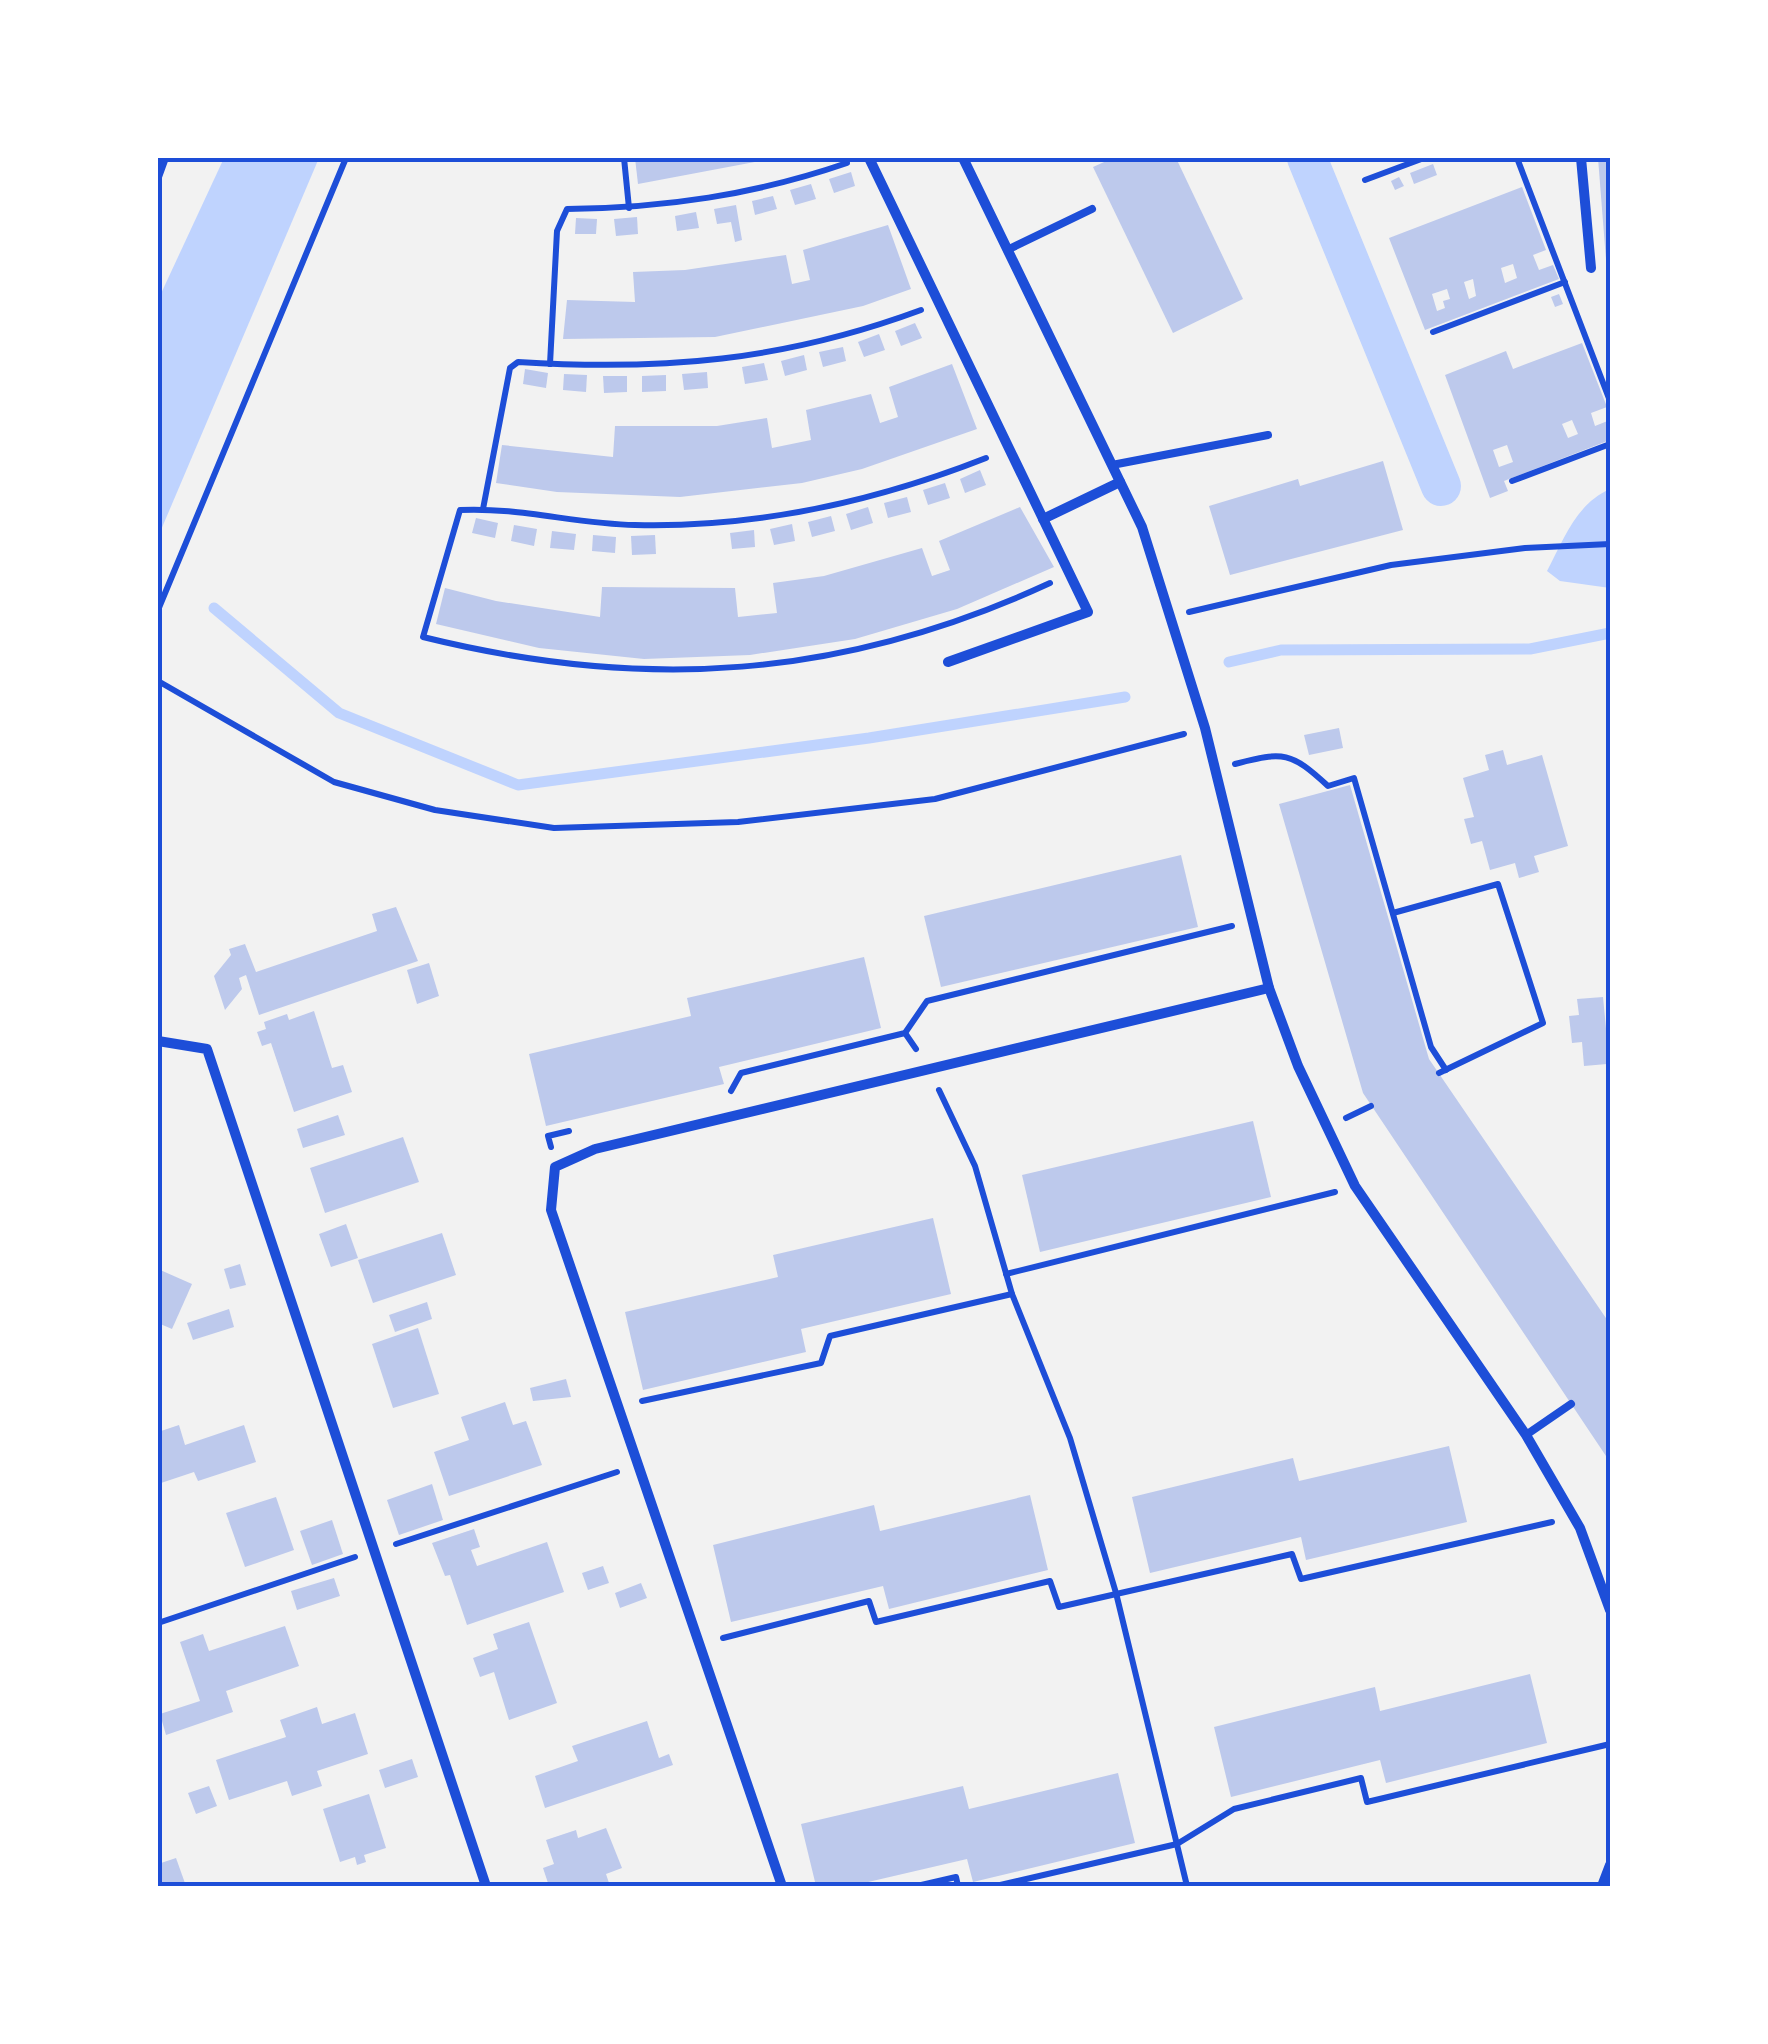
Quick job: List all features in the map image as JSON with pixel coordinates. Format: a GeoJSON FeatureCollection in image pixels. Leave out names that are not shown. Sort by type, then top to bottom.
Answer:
{"type":"FeatureCollection","features":[{"type":"Feature","properties":{"kind":"street"},"geometry":{"type":"LineString","coordinates":[[866,158],[1088,612],[948,662]]}},
{"type":"Feature","properties":{"kind":"street"},"geometry":{"type":"LineString","coordinates":[[963,158],[1142,527],[1205,728],[1269,988],[1298,1066],[1356,1186],[1526,1435],[1572,1518],[1610,1610]]}},
{"type":"Feature","properties":{"kind":"street"},"geometry":{"type":"LineString","coordinates":[[1582,158],[1591,268]]}},
{"type":"Feature","properties":{"kind":"street"},"geometry":{"type":"LineString","coordinates":[[1043,519],[1120,482]]}},
{"type":"Feature","properties":{"kind":"street"},"geometry":{"type":"LineString","coordinates":[[782,1886],[551,1210],[555,1167],[596,1148],[1269,988]]}},
{"type":"Feature","properties":{"kind":"street"},"geometry":{"type":"LineString","coordinates":[[158,1041],[207,1048],[486,1886]]}},
{"type":"Feature","properties":{"kind":"street"},"geometry":{"type":"LineString","coordinates":[[1602,1886],[1610,1865]]}},
{"type":"Feature","properties":{"kind":"lane"},"geometry":{"type":"LineString","coordinates":[[1008,250],[1092,209]]}},
{"type":"Feature","properties":{"kind":"lane"},"geometry":{"type":"LineString","coordinates":[[1112,465],[1268,435]]}},
{"type":"Feature","properties":{"kind":"lane"},"geometry":{"type":"LineString","coordinates":[[1526,1435],[1571,1404]]}},
{"type":"Feature","properties":{"kind":"path"},"geometry":{"type":"LineString","coordinates":[[158,180],[166,158]]}},
{"type":"Feature","properties":{"kind":"path"},"geometry":{"type":"LineString","coordinates":[[158,610],[346,158]]}},
{"type":"Feature","properties":{"kind":"path"},"geometry":{"type":"LineString","coordinates":[[624,158],[629,208]]}},
{"type":"Feature","properties":{"kind":"path"},"geometry":{"type":"LineString","coordinates":[[550,364],[558,230],[567,209],[629,208],[720,198],[796,181],[866,158]]}},
{"type":"Feature","properties":{"kind":"path"},"geometry":{"type":"LineString","coordinates":[[1365,180],[1424,158]]}},
{"type":"Feature","properties":{"kind":"path"},"geometry":{"type":"LineString","coordinates":[[1517,158],[1610,401]]}},
{"type":"Feature","properties":{"kind":"path"},"geometry":{"type":"LineString","coordinates":[[1433,332],[1565,282]]}},
{"type":"Feature","properties":{"kind":"path"},"geometry":{"type":"LineString","coordinates":[[483,509],[510,368],[518,362],[661,366],[732,360],[803,348],[939,304]]}},
{"type":"Feature","properties":{"kind":"path"},"geometry":{"type":"LineString","coordinates":[[1512,482],[1610,444]]}},
{"type":"Feature","properties":{"kind":"path"},"geometry":{"type":"LineString","coordinates":[[1009,448],[864,500],[770,517],[635,525],[460,510],[423,637],[504,657],[586,668],[686,672],[834,656],[916,636],[994,609],[1069,574]]}},
{"type":"Feature","properties":{"kind":"path"},"geometry":{"type":"LineString","coordinates":[[1169,617],[1391,565],[1525,548],[1610,544]]}},
{"type":"Feature","properties":{"kind":"path"},"geometry":{"type":"LineString","coordinates":[[158,681],[334,782],[435,810],[554,828],[738,822],[935,799],[1205,728]]}},
{"type":"Feature","properties":{"kind":"path"},"geometry":{"type":"LineString","coordinates":[[1215,769],[1274,753],[1298,759],[1328,786],[1354,778],[1431,1048],[1442,1071],[1543,1023],[1498,884],[1393,913]]}},
{"type":"Feature","properties":{"kind":"path"},"geometry":{"type":"LineString","coordinates":[[712,1097],[730,1093],[740,1074],[905,1034],[928,1000],[1252,922]]}},
{"type":"Feature","properties":{"kind":"path"},"geometry":{"type":"LineString","coordinates":[[905,1034],[930,1069],[975,1166],[1012,1294],[1070,1438],[1116,1594],[1188,1886]]}},
{"type":"Feature","properties":{"kind":"path"},"geometry":{"type":"LineString","coordinates":[[555,1167],[548,1136],[584,1128]]}},
{"type":"Feature","properties":{"kind":"path"},"geometry":{"type":"LineString","coordinates":[[1006,1274],[1356,1186]]}},
{"type":"Feature","properties":{"kind":"path"},"geometry":{"type":"LineString","coordinates":[[618,1406],[821,1363],[830,1336],[1012,1294]]}},
{"type":"Feature","properties":{"kind":"path"},"geometry":{"type":"LineString","coordinates":[[698,1644],[870,1601],[876,1622],[1050,1581],[1059,1607],[1292,1554],[1301,1579],[1572,1518]]}},
{"type":"Feature","properties":{"kind":"path"},"geometry":{"type":"LineString","coordinates":[[996,1886],[1177,1844],[1234,1809],[1361,1778],[1367,1802],[1610,1744]]}},
{"type":"Feature","properties":{"kind":"path"},"geometry":{"type":"LineString","coordinates":[[917,1886],[956,1877],[958,1886]]}},
{"type":"Feature","properties":{"kind":"water"},"geometry":{"type":"Polygon","coordinates":[[[224,158],[319,158],[158,537],[158,300],[224,158]]]}},
{"type":"Feature","properties":{"kind":"water"},"geometry":{"type":"Polygon","coordinates":[[[1610,489],[1610,588],[1560,581],[1547,571],[1565,535],[1588,504],[1610,489]]]}},
{"type":"Feature","properties":{"kind":"building"},"geometry":{"type":"Polygon","coordinates":[[[635,158],[770,158],[770,159],[638,184],[635,158]]]}},
{"type":"Feature","properties":{"kind":"building"},"geometry":{"type":"Polygon","coordinates":[[[1113,158],[1176,158],[1243,299],[1173,333],[1093,167],[1113,158]]]}},
{"type":"Feature","properties":{"kind":"building"},"geometry":{"type":"Polygon","coordinates":[[[1598,158],[1610,158],[1610,285],[1608,285],[1598,158]]]}},
{"type":"Feature","properties":{"kind":"building"},"geometry":{"type":"Polygon","coordinates":[[[1433,164],[1437,175],[1414,184],[1410,173],[1433,164]]]}},
{"type":"Feature","properties":{"kind":"building"},"geometry":{"type":"Polygon","coordinates":[[[851,172],[855,186],[834,193],[829,179],[851,172]]]}},
{"type":"Feature","properties":{"kind":"building"},"geometry":{"type":"Polygon","coordinates":[[[1399,177],[1404,186],[1395,190],[1391,181],[1399,177]]]}},
{"type":"Feature","properties":{"kind":"building"},"geometry":{"type":"Polygon","coordinates":[[[811,184],[816,199],[795,205],[790,190],[811,184]]]}},
{"type":"Feature","properties":{"kind":"building"},"geometry":{"type":"Polygon","coordinates":[[[1522,187],[1546,250],[1533,255],[1539,270],[1553,265],[1559,279],[1425,330],[1389,238],[1522,187]],[[1513,264],[1501,268],[1505,283],[1517,278],[1513,264]],[[1473,279],[1464,282],[1469,299],[1476,296],[1473,279]],[[1447,289],[1432,294],[1437,311],[1445,308],[1443,301],[1450,299],[1447,289]]]}},
{"type":"Feature","properties":{"kind":"building"},"geometry":{"type":"Polygon","coordinates":[[[773,196],[777,209],[755,215],[752,201],[773,196]]]}},
{"type":"Feature","properties":{"kind":"building"},"geometry":{"type":"Polygon","coordinates":[[[736,205],[742,240],[735,242],[731,222],[717,224],[714,209],[736,205]]]}},
{"type":"Feature","properties":{"kind":"building"},"geometry":{"type":"Polygon","coordinates":[[[696,212],[699,228],[677,231],[675,216],[696,212]]]}},
{"type":"Feature","properties":{"kind":"building"},"geometry":{"type":"Polygon","coordinates":[[[637,217],[638,234],[616,236],[614,219],[637,217]]]}},
{"type":"Feature","properties":{"kind":"building"},"geometry":{"type":"Polygon","coordinates":[[[576,218],[597,219],[596,234],[575,234],[576,218]]]}},
{"type":"Feature","properties":{"kind":"building"},"geometry":{"type":"Polygon","coordinates":[[[888,225],[911,289],[863,306],[715,337],[563,339],[567,300],[635,302],[633,272],[685,270],[786,255],[792,284],[810,280],[803,250],[888,225]]]}},
{"type":"Feature","properties":{"kind":"building"},"geometry":{"type":"Polygon","coordinates":[[[1559,294],[1563,304],[1555,307],[1551,297],[1559,294]]]}},
{"type":"Feature","properties":{"kind":"building"},"geometry":{"type":"Polygon","coordinates":[[[915,323],[922,338],[901,346],[895,331],[915,323]]]}},
{"type":"Feature","properties":{"kind":"building"},"geometry":{"type":"Polygon","coordinates":[[[879,334],[885,350],[864,357],[858,342],[879,334]]]}},
{"type":"Feature","properties":{"kind":"building"},"geometry":{"type":"Polygon","coordinates":[[[1582,343],[1607,407],[1591,413],[1595,426],[1610,420],[1610,440],[1504,481],[1508,491],[1490,498],[1445,375],[1506,351],[1513,369],[1582,343]],[[1572,420],[1562,424],[1568,438],[1578,434],[1572,420]],[[1507,445],[1493,450],[1499,467],[1513,462],[1507,445]]]}},
{"type":"Feature","properties":{"kind":"building"},"geometry":{"type":"Polygon","coordinates":[[[843,347],[846,361],[823,367],[819,352],[843,347]]]}},
{"type":"Feature","properties":{"kind":"building"},"geometry":{"type":"Polygon","coordinates":[[[804,355],[807,370],[785,376],[781,361],[804,355]]]}},
{"type":"Feature","properties":{"kind":"building"},"geometry":{"type":"Polygon","coordinates":[[[764,363],[768,380],[745,384],[742,367],[764,363]]]}},
{"type":"Feature","properties":{"kind":"building"},"geometry":{"type":"Polygon","coordinates":[[[952,364],[977,429],[862,469],[802,483],[680,497],[557,492],[496,483],[502,445],[613,457],[615,426],[717,426],[767,418],[772,448],[811,440],[806,410],[871,394],[880,423],[898,417],[889,387],[952,364]]]}},
{"type":"Feature","properties":{"kind":"building"},"geometry":{"type":"Polygon","coordinates":[[[525,369],[548,373],[546,388],[523,384],[525,369]]]}},
{"type":"Feature","properties":{"kind":"building"},"geometry":{"type":"Polygon","coordinates":[[[707,372],[708,388],[684,390],[682,374],[707,372]]]}},
{"type":"Feature","properties":{"kind":"building"},"geometry":{"type":"Polygon","coordinates":[[[564,374],[587,375],[586,392],[563,390],[564,374]]]}},
{"type":"Feature","properties":{"kind":"building"},"geometry":{"type":"Polygon","coordinates":[[[666,375],[666,391],[642,392],[642,376],[666,375]]]}},
{"type":"Feature","properties":{"kind":"building"},"geometry":{"type":"Polygon","coordinates":[[[603,376],[627,376],[627,392],[604,393],[603,376]]]}},
{"type":"Feature","properties":{"kind":"building"},"geometry":{"type":"Polygon","coordinates":[[[1383,461],[1403,530],[1230,575],[1209,506],[1298,479],[1300,486],[1383,461]]]}},
{"type":"Feature","properties":{"kind":"building"},"geometry":{"type":"Polygon","coordinates":[[[980,470],[986,485],[965,493],[960,479],[980,470]]]}},
{"type":"Feature","properties":{"kind":"building"},"geometry":{"type":"Polygon","coordinates":[[[945,483],[950,498],[928,505],[923,490],[945,483]]]}},
{"type":"Feature","properties":{"kind":"building"},"geometry":{"type":"Polygon","coordinates":[[[907,497],[911,512],[888,518],[884,503],[907,497]]]}},
{"type":"Feature","properties":{"kind":"building"},"geometry":{"type":"Polygon","coordinates":[[[868,507],[873,523],[851,530],[846,514],[868,507]]]}},
{"type":"Feature","properties":{"kind":"building"},"geometry":{"type":"Polygon","coordinates":[[[1020,507],[1054,567],[957,609],[855,639],[750,655],[644,659],[539,648],[436,624],[445,588],[496,601],[600,617],[602,587],[735,588],[738,617],[777,613],[773,583],[824,576],[922,548],[932,576],[950,570],[939,541],[1020,507]]]}},
{"type":"Feature","properties":{"kind":"building"},"geometry":{"type":"Polygon","coordinates":[[[831,516],[835,531],[812,537],[808,522],[831,516]]]}},
{"type":"Feature","properties":{"kind":"building"},"geometry":{"type":"Polygon","coordinates":[[[476,518],[498,523],[495,538],[472,533],[476,518]]]}},
{"type":"Feature","properties":{"kind":"building"},"geometry":{"type":"Polygon","coordinates":[[[792,524],[795,541],[774,545],[770,529],[792,524]]]}},
{"type":"Feature","properties":{"kind":"building"},"geometry":{"type":"Polygon","coordinates":[[[514,525],[537,529],[534,546],[511,541],[514,525]]]}},
{"type":"Feature","properties":{"kind":"building"},"geometry":{"type":"Polygon","coordinates":[[[754,530],[755,547],[732,549],[730,533],[754,530]]]}},
{"type":"Feature","properties":{"kind":"building"},"geometry":{"type":"Polygon","coordinates":[[[552,531],[576,534],[574,550],[550,548],[552,531]]]}},
{"type":"Feature","properties":{"kind":"building"},"geometry":{"type":"Polygon","coordinates":[[[593,535],[616,537],[615,553],[592,551],[593,535]]]}},
{"type":"Feature","properties":{"kind":"building"},"geometry":{"type":"Polygon","coordinates":[[[655,535],[656,554],[632,555],[631,536],[655,535]]]}},
{"type":"Feature","properties":{"kind":"building"},"geometry":{"type":"Polygon","coordinates":[[[1339,728],[1343,748],[1309,755],[1304,735],[1339,728]]]}},
{"type":"Feature","properties":{"kind":"building"},"geometry":{"type":"Polygon","coordinates":[[[1503,750],[1507,765],[1542,755],[1568,846],[1534,856],[1539,872],[1519,878],[1515,863],[1490,870],[1482,841],[1471,844],[1464,819],[1474,817],[1463,778],[1489,770],[1485,755],[1503,750]]]}},
{"type":"Feature","properties":{"kind":"building"},"geometry":{"type":"Polygon","coordinates":[[[1350,785],[1429,1059],[1610,1324],[1610,1462],[1363,1093],[1279,804],[1350,785]]]}},
{"type":"Feature","properties":{"kind":"building"},"geometry":{"type":"Polygon","coordinates":[[[1181,855],[1198,927],[941,987],[924,916],[1181,855]]]}},
{"type":"Feature","properties":{"kind":"building"},"geometry":{"type":"Polygon","coordinates":[[[396,907],[418,961],[259,1015],[246,975],[239,978],[242,989],[225,1010],[214,976],[231,955],[229,949],[245,944],[256,972],[377,931],[372,914],[396,907]]]}},
{"type":"Feature","properties":{"kind":"building"},"geometry":{"type":"Polygon","coordinates":[[[864,957],[881,1028],[719,1067],[724,1084],[546,1126],[529,1054],[691,1016],[687,998],[864,957]]]}},
{"type":"Feature","properties":{"kind":"building"},"geometry":{"type":"Polygon","coordinates":[[[429,963],[439,996],[417,1004],[407,970],[429,963]]]}},
{"type":"Feature","properties":{"kind":"building"},"geometry":{"type":"Polygon","coordinates":[[[1603,997],[1607,1039],[1610,1038],[1610,1078],[1607,1064],[1584,1066],[1582,1042],[1572,1043],[1569,1016],[1579,1015],[1577,999],[1603,997]]]}},
{"type":"Feature","properties":{"kind":"building"},"geometry":{"type":"Polygon","coordinates":[[[314,1011],[332,1068],[343,1065],[352,1092],[294,1112],[271,1043],[262,1046],[257,1032],[266,1029],[264,1022],[287,1014],[289,1020],[314,1011]]]}},
{"type":"Feature","properties":{"kind":"building"},"geometry":{"type":"Polygon","coordinates":[[[338,1115],[345,1135],[303,1148],[297,1129],[338,1115]]]}},
{"type":"Feature","properties":{"kind":"building"},"geometry":{"type":"Polygon","coordinates":[[[1253,1121],[1271,1197],[1040,1252],[1022,1175],[1253,1121]]]}},
{"type":"Feature","properties":{"kind":"building"},"geometry":{"type":"Polygon","coordinates":[[[403,1137],[419,1182],[325,1213],[310,1168],[403,1137]]]}},
{"type":"Feature","properties":{"kind":"building"},"geometry":{"type":"Polygon","coordinates":[[[933,1218],[951,1294],[801,1329],[806,1352],[643,1390],[625,1312],[778,1277],[773,1255],[933,1218]]]}},
{"type":"Feature","properties":{"kind":"building"},"geometry":{"type":"Polygon","coordinates":[[[346,1224],[358,1258],[331,1267],[319,1234],[346,1224]]]}},
{"type":"Feature","properties":{"kind":"building"},"geometry":{"type":"Polygon","coordinates":[[[442,1233],[456,1275],[373,1303],[358,1260],[442,1233]]]}},
{"type":"Feature","properties":{"kind":"building"},"geometry":{"type":"Polygon","coordinates":[[[240,1264],[246,1285],[230,1289],[224,1269],[240,1264]]]}},
{"type":"Feature","properties":{"kind":"building"},"geometry":{"type":"Polygon","coordinates":[[[158,1269],[192,1284],[172,1329],[158,1323],[158,1269]]]}},
{"type":"Feature","properties":{"kind":"building"},"geometry":{"type":"Polygon","coordinates":[[[427,1302],[432,1319],[395,1332],[389,1315],[427,1302]]]}},
{"type":"Feature","properties":{"kind":"building"},"geometry":{"type":"Polygon","coordinates":[[[229,1309],[234,1327],[193,1340],[187,1323],[229,1309]]]}},
{"type":"Feature","properties":{"kind":"building"},"geometry":{"type":"Polygon","coordinates":[[[418,1328],[439,1394],[393,1408],[372,1344],[418,1328]]]}},
{"type":"Feature","properties":{"kind":"building"},"geometry":{"type":"Polygon","coordinates":[[[566,1379],[571,1397],[533,1401],[530,1388],[566,1379]]]}},
{"type":"Feature","properties":{"kind":"building"},"geometry":{"type":"Polygon","coordinates":[[[505,1402],[513,1425],[526,1421],[542,1465],[449,1496],[434,1452],[469,1440],[461,1417],[505,1402]]]}},
{"type":"Feature","properties":{"kind":"building"},"geometry":{"type":"Polygon","coordinates":[[[179,1425],[185,1445],[244,1425],[256,1462],[198,1481],[194,1472],[158,1484],[158,1432],[179,1425]]]}},
{"type":"Feature","properties":{"kind":"building"},"geometry":{"type":"Polygon","coordinates":[[[1449,1446],[1467,1522],[1306,1560],[1301,1537],[1150,1573],[1132,1497],[1293,1458],[1299,1481],[1449,1446]]]}},
{"type":"Feature","properties":{"kind":"building"},"geometry":{"type":"Polygon","coordinates":[[[432,1484],[443,1520],[399,1535],[387,1500],[432,1484]]]}},
{"type":"Feature","properties":{"kind":"building"},"geometry":{"type":"Polygon","coordinates":[[[1030,1495],[1048,1570],[889,1609],[883,1586],[731,1622],[713,1545],[874,1505],[880,1531],[1030,1495]]]}},
{"type":"Feature","properties":{"kind":"building"},"geometry":{"type":"Polygon","coordinates":[[[276,1497],[294,1550],[245,1567],[226,1513],[276,1497]]]}},
{"type":"Feature","properties":{"kind":"building"},"geometry":{"type":"Polygon","coordinates":[[[332,1520],[343,1554],[312,1565],[300,1531],[332,1520]]]}},
{"type":"Feature","properties":{"kind":"building"},"geometry":{"type":"Polygon","coordinates":[[[474,1529],[480,1547],[471,1550],[477,1566],[547,1542],[564,1592],[467,1625],[450,1575],[445,1576],[432,1543],[474,1529]]]}},
{"type":"Feature","properties":{"kind":"building"},"geometry":{"type":"Polygon","coordinates":[[[603,1566],[609,1583],[588,1590],[582,1573],[603,1566]]]}},
{"type":"Feature","properties":{"kind":"building"},"geometry":{"type":"Polygon","coordinates":[[[334,1578],[340,1596],[297,1610],[291,1591],[334,1578]]]}},
{"type":"Feature","properties":{"kind":"building"},"geometry":{"type":"Polygon","coordinates":[[[641,1583],[647,1598],[620,1608],[615,1593],[641,1583]]]}},
{"type":"Feature","properties":{"kind":"building"},"geometry":{"type":"Polygon","coordinates":[[[529,1622],[557,1703],[509,1720],[494,1672],[480,1677],[473,1658],[498,1649],[493,1634],[529,1622]]]}},
{"type":"Feature","properties":{"kind":"building"},"geometry":{"type":"Polygon","coordinates":[[[285,1626],[299,1666],[226,1691],[233,1712],[166,1735],[160,1714],[200,1701],[180,1642],[203,1634],[209,1651],[285,1626]]]}},
{"type":"Feature","properties":{"kind":"building"},"geometry":{"type":"Polygon","coordinates":[[[1530,1674],[1547,1743],[1386,1783],[1380,1760],[1231,1797],[1214,1727],[1375,1687],[1380,1711],[1530,1674]]]}},
{"type":"Feature","properties":{"kind":"building"},"geometry":{"type":"Polygon","coordinates":[[[317,1707],[322,1724],[355,1713],[368,1754],[317,1771],[322,1786],[292,1796],[287,1781],[229,1800],[216,1760],[286,1737],[280,1720],[317,1707]]]}},
{"type":"Feature","properties":{"kind":"building"},"geometry":{"type":"Polygon","coordinates":[[[647,1721],[659,1758],[669,1754],[673,1765],[545,1808],[535,1776],[578,1761],[572,1746],[647,1721]]]}},
{"type":"Feature","properties":{"kind":"building"},"geometry":{"type":"Polygon","coordinates":[[[412,1759],[418,1777],[385,1788],[379,1770],[412,1759]]]}},
{"type":"Feature","properties":{"kind":"building"},"geometry":{"type":"Polygon","coordinates":[[[1118,1773],[1135,1843],[973,1882],[967,1859],[851,1886],[816,1886],[801,1824],[963,1786],[969,1809],[1118,1773]]]}},
{"type":"Feature","properties":{"kind":"building"},"geometry":{"type":"Polygon","coordinates":[[[209,1786],[217,1806],[196,1814],[188,1793],[209,1786]]]}},
{"type":"Feature","properties":{"kind":"building"},"geometry":{"type":"Polygon","coordinates":[[[369,1794],[386,1848],[364,1855],[366,1862],[357,1865],[355,1857],[340,1862],[323,1809],[369,1794]]]}},
{"type":"Feature","properties":{"kind":"building"},"geometry":{"type":"Polygon","coordinates":[[[606,1828],[622,1868],[606,1874],[610,1886],[549,1886],[543,1868],[554,1864],[546,1840],[576,1830],[578,1838],[606,1828]]]}},
{"type":"Feature","properties":{"kind":"building"},"geometry":{"type":"Polygon","coordinates":[[[176,1858],[186,1886],[158,1886],[158,1864],[176,1858]]]}},
{"type":"Feature","properties":{"kind":"waterway"},"geometry":{"type":"LineString","coordinates":[[1307,158],[1441,486]]}},
{"type":"Feature","properties":{"kind":"waterway"},"geometry":{"type":"LineString","coordinates":[[214,608],[339,713],[518,785],[869,738],[1125,697]]}},
{"type":"Feature","properties":{"kind":"waterway"},"geometry":{"type":"LineString","coordinates":[[1229,662],[1281,650],[1530,649],[1610,633]]}}]}
